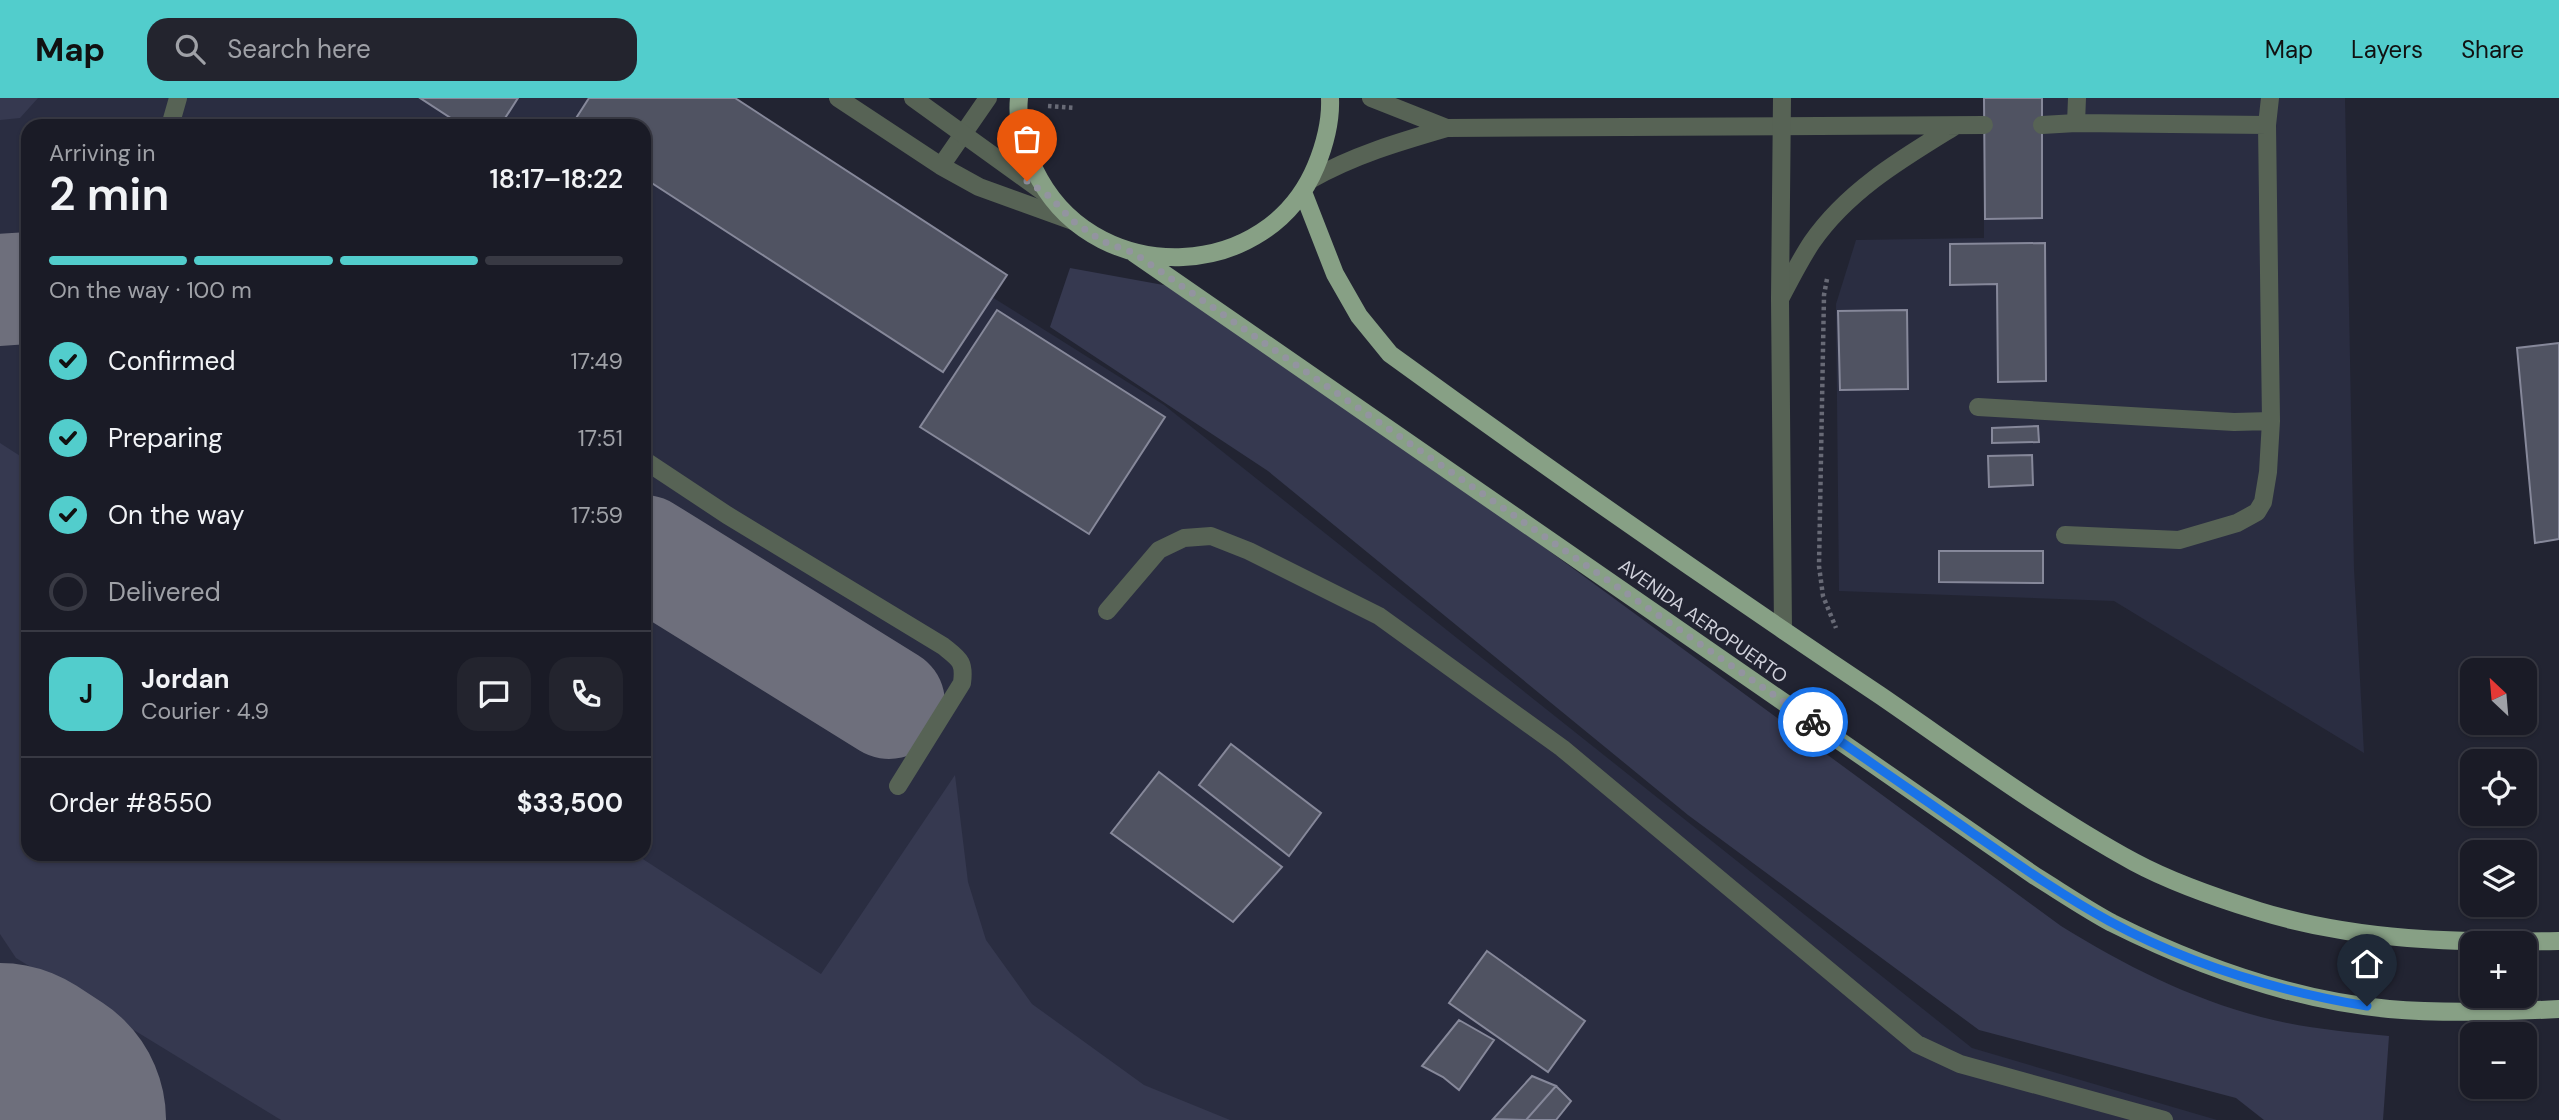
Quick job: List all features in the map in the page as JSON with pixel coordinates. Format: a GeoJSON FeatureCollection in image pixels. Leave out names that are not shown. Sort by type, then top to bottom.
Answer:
{"type":"FeatureCollection","features":[{"type":"Feature","properties":{"kind":"main road"},"geometry":{"type":"LineString","coordinates":[[1019,98],[1022,137],[1033,168],[1049,196],[1073,221],[1102,241],[1134,253],[1166,258],[1197,256],[1228,248],[1265,229],[1282,216],[1306,186],[1325,146],[1330,98]]}},
{"type":"Feature","properties":{"kind":"main road","name":"AVENIDA AEROPUERTO"},"geometry":{"type":"LineString","coordinates":[[1306,186],[1335,274],[1359,316],[1390,354],[1783,630],[2071,825],[2136,863],[2197,890],[2262,912],[2328,928],[2388,937],[2479,943],[2559,941]]}},
{"type":"Feature","properties":{"kind":"main road","name":"AVENIDA AEROPUERTO"},"geometry":{"type":"LineString","coordinates":[[1134,253],[2035,876],[2110,922],[2184,957],[2242,978],[2323,998],[2389,1009],[2493,1012],[2559,1009]]}},
{"type":"Feature","properties":{"kind":"street"},"geometry":{"type":"LineString","coordinates":[[172,119],[178,98]]}},
{"type":"Feature","properties":{"kind":"street"},"geometry":{"type":"LineString","coordinates":[[838,98],[941,166],[979,187],[1073,221]]}},
{"type":"Feature","properties":{"kind":"street"},"geometry":{"type":"LineString","coordinates":[[913,98],[1049,196]]}},
{"type":"Feature","properties":{"kind":"street"},"geometry":{"type":"LineString","coordinates":[[941,166],[988,98]]}},
{"type":"Feature","properties":{"kind":"street"},"geometry":{"type":"LineString","coordinates":[[1371,98],[1447,128]]}},
{"type":"Feature","properties":{"kind":"street"},"geometry":{"type":"LineString","coordinates":[[1782,98],[1780,299],[1783,630]]}},
{"type":"Feature","properties":{"kind":"street"},"geometry":{"type":"LineString","coordinates":[[2076,123],[2077,98]]}},
{"type":"Feature","properties":{"kind":"street"},"geometry":{"type":"LineString","coordinates":[[2065,535],[2179,540],[2237,523],[2257,512],[2263,502],[2271,421],[2267,125],[2270,98]]}},
{"type":"Feature","properties":{"kind":"street"},"geometry":{"type":"LineString","coordinates":[[1306,186],[1343,162],[1393,143],[1447,128],[1984,125]]}},
{"type":"Feature","properties":{"kind":"street"},"geometry":{"type":"LineString","coordinates":[[2042,125],[2267,125]]}},
{"type":"Feature","properties":{"kind":"street"},"geometry":{"type":"LineString","coordinates":[[1780,299],[1812,242],[1841,207],[1874,178],[1955,126]]}},
{"type":"Feature","properties":{"kind":"street"},"geometry":{"type":"LineString","coordinates":[[1978,407],[2234,422],[2271,421]]}},
{"type":"Feature","properties":{"kind":"street"},"geometry":{"type":"LineString","coordinates":[[651,465],[727,515],[943,646],[960,659],[964,669],[962,683],[898,786]]}},
{"type":"Feature","properties":{"kind":"street"},"geometry":{"type":"LineString","coordinates":[[1107,611],[1159,550],[1184,538],[1211,536],[1249,551],[1379,616],[1562,748],[1917,1044],[1961,1064],[2164,1120]]}},
{"type":"Feature","properties":{"kind":"path"},"geometry":{"type":"LineString","coordinates":[[1829,273],[1824,295],[1819,565],[1823,596],[1841,638]]}},
{"type":"Feature","properties":{"kind":"shaded area"},"geometry":{"type":"Polygon","coordinates":[[[0,98],[735,98],[1007,275],[992,297],[1164,405],[1972,1048],[2217,1120],[0,1120],[0,98]]]}},
{"type":"Feature","properties":{"kind":"shaded area"},"geometry":{"type":"Polygon","coordinates":[[[0,98],[38,98],[20,118],[0,120],[0,98]]]}},
{"type":"Feature","properties":{"kind":"shaded area"},"geometry":{"type":"Polygon","coordinates":[[[1984,98],[2345,98],[2354,569],[2364,753],[2114,601],[1839,591],[1836,304],[1856,240],[1984,238],[1984,98]]]}},
{"type":"Feature","properties":{"kind":"shaded area"},"geometry":{"type":"Polygon","coordinates":[[[1070,268],[1169,286],[1260,339],[2061,926],[2085,940],[2158,979],[2234,1009],[2293,1024],[2389,1036],[2383,1120],[2264,1120],[2236,1098],[1979,1030],[1688,815],[1268,471],[1050,327],[1070,268]]]}},
{"type":"Feature","properties":{"kind":"shaded area"},"geometry":{"type":"Polygon","coordinates":[[[0,443],[21,456],[21,861],[646,861],[821,974],[955,775],[968,882],[986,940],[1032,1004],[1144,1085],[1230,1120],[281,1120],[16,958],[0,934],[0,443]]]}},
{"type":"Feature","properties":{"kind":"building"},"geometry":{"type":"Polygon","coordinates":[[[420,98],[518,98],[504,119],[452,119],[420,98]]]}},
{"type":"Feature","properties":{"kind":"building"},"geometry":{"type":"Polygon","coordinates":[[[589,98],[735,98],[1007,275],[943,372],[651,183],[651,119],[576,119],[589,98]]]}},
{"type":"Feature","properties":{"kind":"building"},"geometry":{"type":"Polygon","coordinates":[[[1984,98],[2042,98],[2042,218],[1985,219],[1984,98]]]}},
{"type":"Feature","properties":{"kind":"building"},"geometry":{"type":"Polygon","coordinates":[[[2045,243],[2046,381],[1998,382],[1997,284],[1950,285],[1950,244],[2045,243]]]}},
{"type":"Feature","properties":{"kind":"building"},"geometry":{"type":"Polygon","coordinates":[[[997,310],[1165,417],[1089,534],[920,427],[997,310]]]}},
{"type":"Feature","properties":{"kind":"building"},"geometry":{"type":"Polygon","coordinates":[[[1907,310],[1908,389],[1840,390],[1838,311],[1907,310]]]}},
{"type":"Feature","properties":{"kind":"building"},"geometry":{"type":"Polygon","coordinates":[[[2559,343],[2559,539],[2535,543],[2517,348],[2559,343]]]}},
{"type":"Feature","properties":{"kind":"building"},"geometry":{"type":"Polygon","coordinates":[[[2038,426],[2039,442],[1992,443],[1992,428],[2038,426]]]}},
{"type":"Feature","properties":{"kind":"building"},"geometry":{"type":"Polygon","coordinates":[[[2032,455],[2033,485],[1989,487],[1988,456],[2032,455]]]}},
{"type":"Feature","properties":{"kind":"building"},"geometry":{"type":"Polygon","coordinates":[[[1939,551],[2043,551],[2043,583],[1939,582],[1939,551]]]}},
{"type":"Feature","properties":{"kind":"building"},"geometry":{"type":"Polygon","coordinates":[[[1231,744],[1321,813],[1289,856],[1199,785],[1231,744]]]}},
{"type":"Feature","properties":{"kind":"building"},"geometry":{"type":"Polygon","coordinates":[[[1159,772],[1282,867],[1233,922],[1111,833],[1159,772]]]}},
{"type":"Feature","properties":{"kind":"building"},"geometry":{"type":"Polygon","coordinates":[[[1487,951],[1585,1021],[1548,1072],[1449,1003],[1487,951]]]}},
{"type":"Feature","properties":{"kind":"building"},"geometry":{"type":"Polygon","coordinates":[[[1459,1020],[1494,1040],[1459,1090],[1443,1077],[1422,1066],[1459,1020]]]}},
{"type":"Feature","properties":{"kind":"building"},"geometry":{"type":"Polygon","coordinates":[[[1532,1076],[1556,1086],[1526,1120],[1493,1119],[1532,1076]]]}},
{"type":"Feature","properties":{"kind":"building"},"geometry":{"type":"Polygon","coordinates":[[[1556,1086],[1571,1101],[1556,1120],[1526,1120],[1556,1086]]]}},
{"type":"Feature","properties":{"kind":"taxiway"},"geometry":{"type":"LineString","coordinates":[[0,290],[21,288]]}},
{"type":"Feature","properties":{"kind":"taxiway"},"geometry":{"type":"LineString","coordinates":[[651,555],[889,703]]}},
{"type":"Feature","properties":{"kind":"runway"},"geometry":{"type":"LineString","coordinates":[[0,1103],[26,1120]]}},
{"type":"Feature","properties":{"kind":"way so far"},"geometry":{"type":"LineString","coordinates":[[1027,181],[1049,196],[1073,221],[1102,241],[1134,253],[1813,722]]}},
{"type":"Feature","properties":{"kind":"route"},"geometry":{"type":"LineString","coordinates":[[1813,722],[2035,876],[2110,922],[2184,957],[2242,978],[2367,1006]]}}]}
